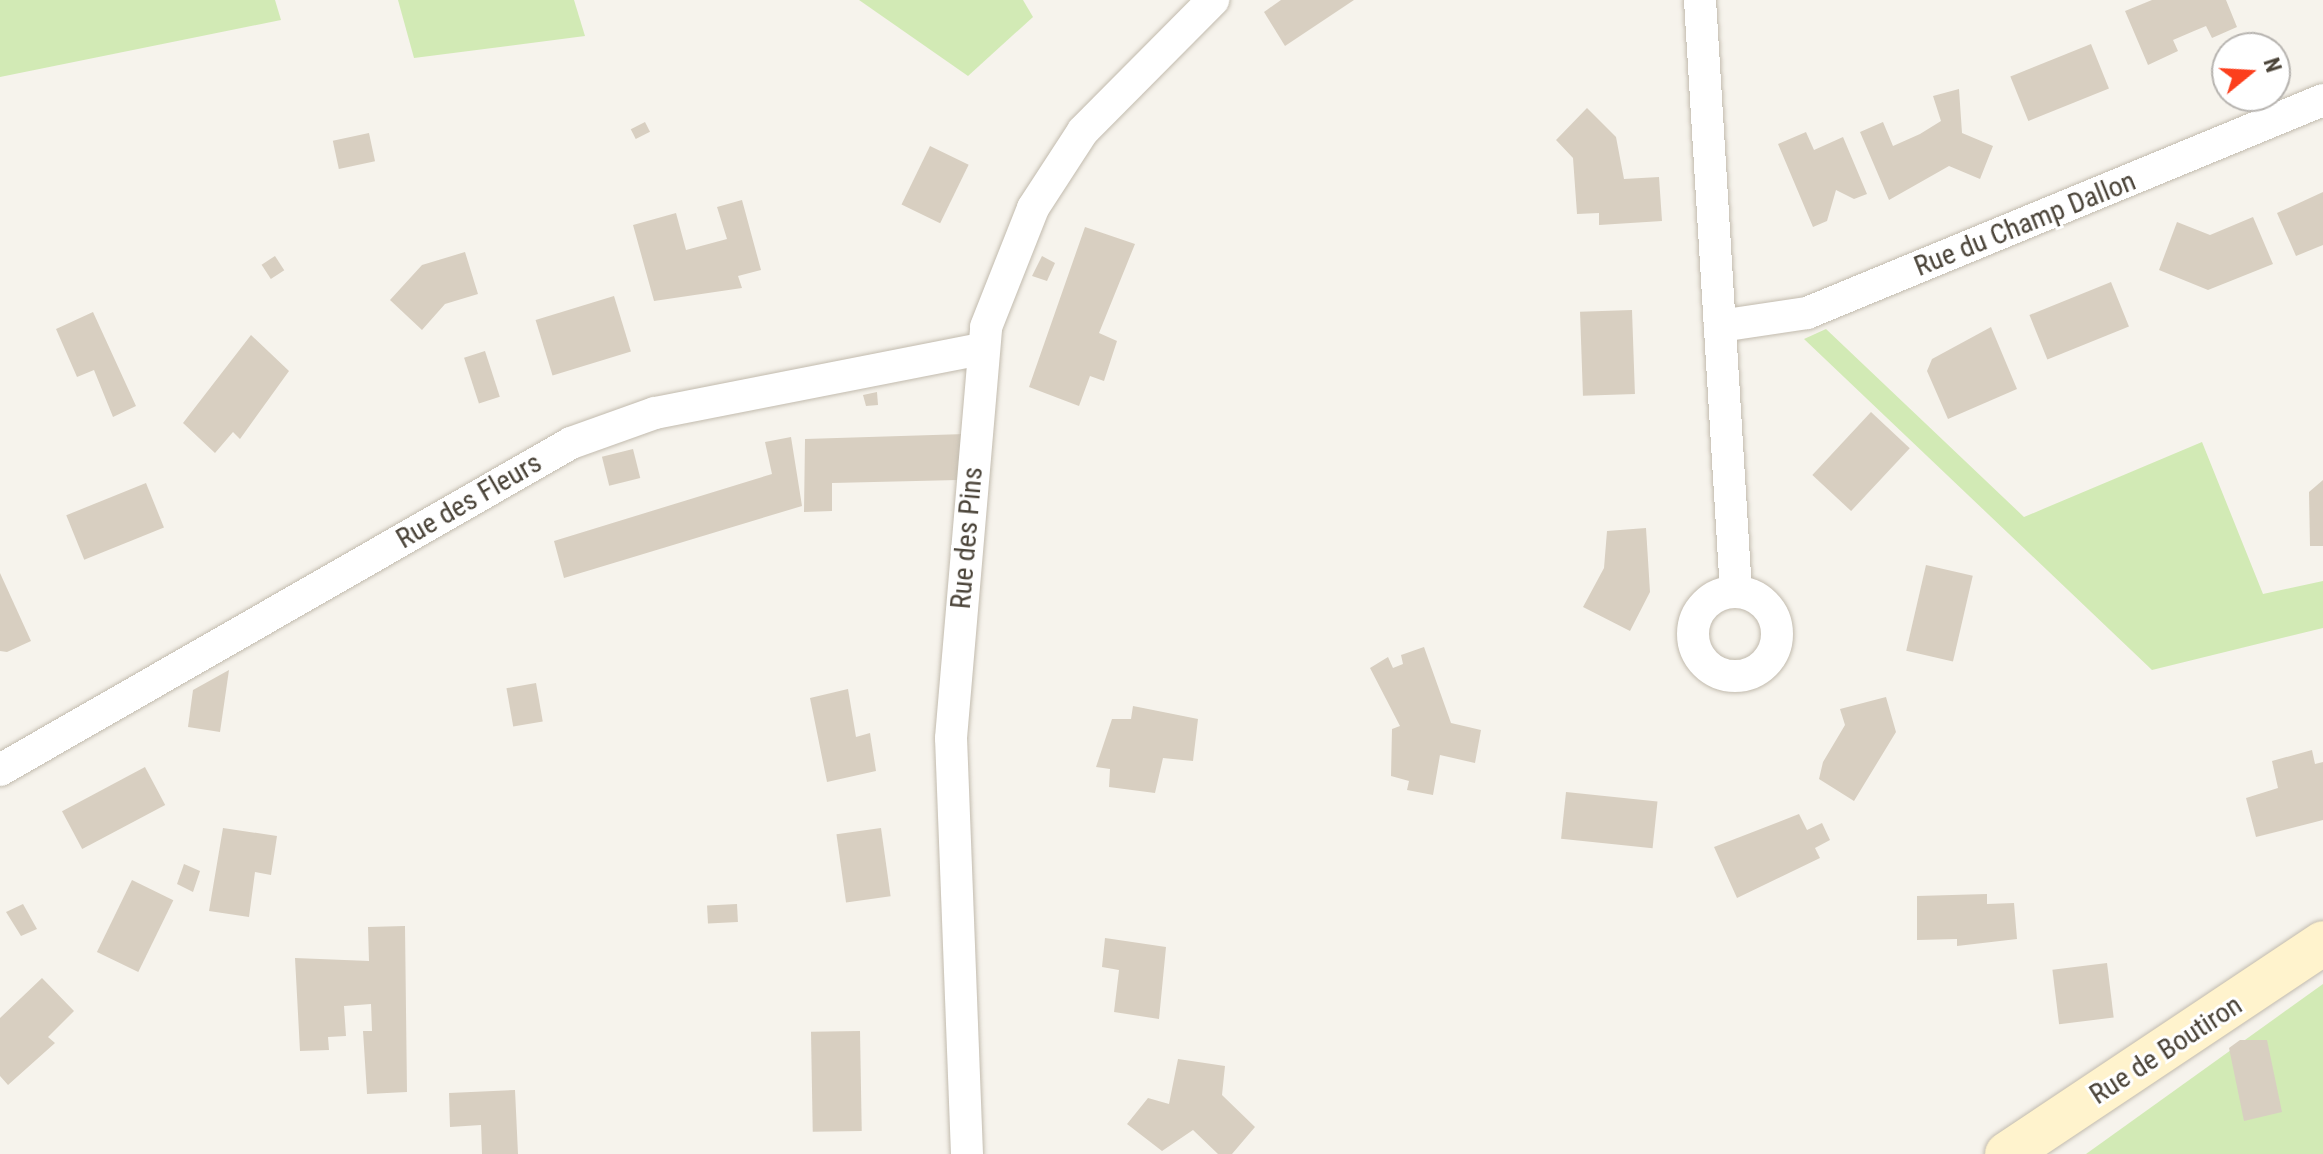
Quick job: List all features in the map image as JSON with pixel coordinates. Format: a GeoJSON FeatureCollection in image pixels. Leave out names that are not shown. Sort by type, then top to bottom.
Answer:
{"type":"FeatureCollection","features":[{"type":"Feature","properties":{"kind":"main road","name":"Rue de Boutiron"},"geometry":{"type":"LineString","coordinates":[[2007,1154],[2323,943]]}},
{"type":"Feature","properties":{"kind":"street","name":"Rue des Pins"},"geometry":{"type":"LineString","coordinates":[[967,1154],[951,738],[982,349],[1033,208],[1083,131],[1213,0]]}},
{"type":"Feature","properties":{"kind":"street"},"geometry":{"type":"LineString","coordinates":[[1700,0],[1736,592]]}},
{"type":"Feature","properties":{"kind":"street","name":"Rue du Champ Dallon"},"geometry":{"type":"LineString","coordinates":[[1720,326],[1807,313],[2323,100]]}},
{"type":"Feature","properties":{"kind":"street","name":"Rue des Fleurs"},"geometry":{"type":"LineString","coordinates":[[0,770],[571,443],[655,413],[982,349]]}},
{"type":"Feature","properties":{"kind":"green space"},"geometry":{"type":"Polygon","coordinates":[[[0,0],[275,0],[281,20],[0,77],[0,0]]]}},
{"type":"Feature","properties":{"kind":"green space"},"geometry":{"type":"Polygon","coordinates":[[[398,0],[574,0],[585,36],[414,58],[398,0]]]}},
{"type":"Feature","properties":{"kind":"green space"},"geometry":{"type":"Polygon","coordinates":[[[859,0],[1023,0],[1033,17],[968,76],[859,0]]]}},
{"type":"Feature","properties":{"kind":"green space"},"geometry":{"type":"Polygon","coordinates":[[[1826,329],[2024,517],[2202,442],[2263,594],[2323,581],[2323,628],[2152,670],[1804,339],[1826,329]]]}},
{"type":"Feature","properties":{"kind":"green space"},"geometry":{"type":"Polygon","coordinates":[[[2323,984],[2323,1154],[2086,1154],[2323,984]]]}},
{"type":"Feature","properties":{"kind":"building"},"geometry":{"type":"Polygon","coordinates":[[[1281,0],[1354,0],[1285,46],[1264,12],[1281,0]]]}},
{"type":"Feature","properties":{"kind":"building"},"geometry":{"type":"Polygon","coordinates":[[[2152,0],[2226,0],[2237,27],[2226,32],[2211,32],[2211,36],[2206,26],[2194,31],[2173,40],[2178,51],[2148,65],[2125,11],[2152,0]]]}},
{"type":"Feature","properties":{"kind":"building"},"geometry":{"type":"Polygon","coordinates":[[[2091,44],[2109,89],[2028,121],[2010,77],[2091,44]]]}},
{"type":"Feature","properties":{"kind":"building"},"geometry":{"type":"Polygon","coordinates":[[[1959,89],[1962,133],[1993,146],[1980,179],[1949,166],[1889,200],[1860,132],[1883,122],[1893,146],[1941,121],[1933,96],[1959,89]]]}},
{"type":"Feature","properties":{"kind":"building"},"geometry":{"type":"Polygon","coordinates":[[[1587,108],[1616,137],[1624,179],[1659,177],[1662,221],[1599,225],[1599,213],[1577,214],[1573,158],[1556,140],[1587,108]]]}},
{"type":"Feature","properties":{"kind":"building"},"geometry":{"type":"Polygon","coordinates":[[[645,122],[650,132],[636,139],[631,129],[645,122]]]}},
{"type":"Feature","properties":{"kind":"building"},"geometry":{"type":"Polygon","coordinates":[[[1806,132],[1814,150],[1843,137],[1867,194],[1854,199],[1836,190],[1827,221],[1813,227],[1778,144],[1806,132]]]}},
{"type":"Feature","properties":{"kind":"building"},"geometry":{"type":"Polygon","coordinates":[[[369,133],[375,161],[339,169],[333,141],[369,133]]]}},
{"type":"Feature","properties":{"kind":"building"},"geometry":{"type":"Polygon","coordinates":[[[930,146],[969,165],[940,223],[902,204],[930,146]]]}},
{"type":"Feature","properties":{"kind":"building"},"geometry":{"type":"Polygon","coordinates":[[[2323,192],[2323,245],[2296,256],[2277,213],[2323,192]]]}},
{"type":"Feature","properties":{"kind":"building"},"geometry":{"type":"Polygon","coordinates":[[[742,200],[761,270],[738,276],[742,288],[654,301],[633,225],[676,213],[686,250],[727,239],[717,207],[742,200]]]}},
{"type":"Feature","properties":{"kind":"building"},"geometry":{"type":"Polygon","coordinates":[[[2253,217],[2273,264],[2208,290],[2159,270],[2177,222],[2210,235],[2253,217]]]}},
{"type":"Feature","properties":{"kind":"building"},"geometry":{"type":"Polygon","coordinates":[[[1085,227],[1135,244],[1099,333],[1117,341],[1104,381],[1090,376],[1079,406],[1029,387],[1085,227]]]}},
{"type":"Feature","properties":{"kind":"building"},"geometry":{"type":"Polygon","coordinates":[[[465,252],[478,294],[445,304],[422,330],[390,300],[422,265],[465,252]]]}},
{"type":"Feature","properties":{"kind":"building"},"geometry":{"type":"Polygon","coordinates":[[[275,256],[284,270],[271,279],[262,265],[275,256]]]}},
{"type":"Feature","properties":{"kind":"building"},"geometry":{"type":"Polygon","coordinates":[[[1042,256],[1055,263],[1047,281],[1032,276],[1042,256]]]}},
{"type":"Feature","properties":{"kind":"building"},"geometry":{"type":"Polygon","coordinates":[[[2111,282],[2129,327],[2047,359],[2029,315],[2111,282]]]}},
{"type":"Feature","properties":{"kind":"building"},"geometry":{"type":"Polygon","coordinates":[[[614,296],[631,351],[553,375],[536,320],[614,296]]]}},
{"type":"Feature","properties":{"kind":"building"},"geometry":{"type":"Polygon","coordinates":[[[1632,310],[1635,394],[1583,396],[1580,312],[1632,310]]]}},
{"type":"Feature","properties":{"kind":"building"},"geometry":{"type":"Polygon","coordinates":[[[93,312],[136,406],[113,417],[94,370],[77,377],[56,329],[93,312]]]}},
{"type":"Feature","properties":{"kind":"building"},"geometry":{"type":"Polygon","coordinates":[[[1991,327],[2017,389],[1948,419],[1927,371],[1932,359],[1991,327]]]}},
{"type":"Feature","properties":{"kind":"building"},"geometry":{"type":"Polygon","coordinates":[[[251,335],[289,371],[240,439],[233,432],[215,453],[183,423],[251,335]]]}},
{"type":"Feature","properties":{"kind":"building"},"geometry":{"type":"Polygon","coordinates":[[[485,351],[500,397],[479,403],[464,358],[485,351]]]}},
{"type":"Feature","properties":{"kind":"building"},"geometry":{"type":"Polygon","coordinates":[[[877,392],[878,405],[866,406],[863,395],[877,392]]]}},
{"type":"Feature","properties":{"kind":"building"},"geometry":{"type":"Polygon","coordinates":[[[1871,412],[1910,448],[1851,511],[1812,475],[1871,412]]]}},
{"type":"Feature","properties":{"kind":"building"},"geometry":{"type":"Polygon","coordinates":[[[965,434],[958,480],[832,483],[832,511],[804,512],[805,439],[965,434]]]}},
{"type":"Feature","properties":{"kind":"building"},"geometry":{"type":"Polygon","coordinates":[[[791,437],[802,506],[564,578],[554,541],[772,474],[765,442],[791,437]]]}},
{"type":"Feature","properties":{"kind":"building"},"geometry":{"type":"Polygon","coordinates":[[[633,449],[640,478],[609,486],[602,457],[633,449]]]}},
{"type":"Feature","properties":{"kind":"building"},"geometry":{"type":"Polygon","coordinates":[[[2323,480],[2323,546],[2310,546],[2309,492],[2323,480]]]}},
{"type":"Feature","properties":{"kind":"building"},"geometry":{"type":"Polygon","coordinates":[[[146,483],[164,528],[84,560],[66,515],[146,483]]]}},
{"type":"Feature","properties":{"kind":"building"},"geometry":{"type":"Polygon","coordinates":[[[1646,528],[1650,592],[1630,631],[1583,607],[1604,568],[1607,531],[1646,528]]]}},
{"type":"Feature","properties":{"kind":"building"},"geometry":{"type":"Polygon","coordinates":[[[1926,565],[1973,576],[1953,662],[1906,651],[1926,565]]]}},
{"type":"Feature","properties":{"kind":"building"},"geometry":{"type":"Polygon","coordinates":[[[0,573],[31,641],[7,652],[0,651],[0,573]]]}},
{"type":"Feature","properties":{"kind":"building"},"geometry":{"type":"Polygon","coordinates":[[[1424,647],[1451,723],[1481,730],[1475,763],[1440,755],[1433,795],[1407,790],[1409,781],[1391,776],[1392,729],[1400,726],[1370,668],[1388,657],[1393,668],[1403,664],[1401,655],[1424,647]]]}},
{"type":"Feature","properties":{"kind":"building"},"geometry":{"type":"Polygon","coordinates":[[[229,670],[220,732],[188,727],[193,690],[229,670]]]}},
{"type":"Feature","properties":{"kind":"building"},"geometry":{"type":"Polygon","coordinates":[[[536,683],[543,721],[513,727],[506,688],[536,683]]]}},
{"type":"Feature","properties":{"kind":"building"},"geometry":{"type":"Polygon","coordinates":[[[848,689],[856,737],[870,733],[876,771],[827,782],[810,698],[848,689]]]}},
{"type":"Feature","properties":{"kind":"building"},"geometry":{"type":"Polygon","coordinates":[[[1886,697],[1896,732],[1854,801],[1819,779],[1823,762],[1845,725],[1840,709],[1886,697]]]}},
{"type":"Feature","properties":{"kind":"building"},"geometry":{"type":"Polygon","coordinates":[[[1133,706],[1198,719],[1193,761],[1163,758],[1155,793],[1109,787],[1110,769],[1096,767],[1112,719],[1131,719],[1133,706]]]}},
{"type":"Feature","properties":{"kind":"building"},"geometry":{"type":"Polygon","coordinates":[[[2312,750],[2315,764],[2323,762],[2323,820],[2256,837],[2246,798],[2278,788],[2272,761],[2312,750]]]}},
{"type":"Feature","properties":{"kind":"building"},"geometry":{"type":"Polygon","coordinates":[[[145,767],[165,805],[82,849],[62,811],[145,767]]]}},
{"type":"Feature","properties":{"kind":"building"},"geometry":{"type":"Polygon","coordinates":[[[1566,792],[1657,802],[1653,848],[1561,839],[1566,792]]]}},
{"type":"Feature","properties":{"kind":"building"},"geometry":{"type":"Polygon","coordinates":[[[1799,814],[1807,830],[1822,823],[1830,840],[1815,848],[1820,858],[1737,898],[1714,847],[1799,814]]]}},
{"type":"Feature","properties":{"kind":"building"},"geometry":{"type":"Polygon","coordinates":[[[223,828],[277,836],[271,875],[255,872],[249,917],[209,911],[223,828]]]}},
{"type":"Feature","properties":{"kind":"building"},"geometry":{"type":"Polygon","coordinates":[[[881,828],[891,896],[846,903],[836,834],[881,828]]]}},
{"type":"Feature","properties":{"kind":"building"},"geometry":{"type":"Polygon","coordinates":[[[184,864],[200,871],[193,892],[177,884],[184,864]]]}},
{"type":"Feature","properties":{"kind":"building"},"geometry":{"type":"Polygon","coordinates":[[[132,880],[173,900],[138,972],[97,952],[132,880]]]}},
{"type":"Feature","properties":{"kind":"building"},"geometry":{"type":"Polygon","coordinates":[[[1987,894],[1987,904],[2014,903],[2017,939],[1957,946],[1957,939],[1917,940],[1917,896],[1987,894]]]}},
{"type":"Feature","properties":{"kind":"building"},"geometry":{"type":"Polygon","coordinates":[[[23,904],[37,929],[21,936],[6,912],[23,904]]]}},
{"type":"Feature","properties":{"kind":"building"},"geometry":{"type":"Polygon","coordinates":[[[737,904],[738,922],[708,924],[707,906],[737,904]]]}},
{"type":"Feature","properties":{"kind":"building"},"geometry":{"type":"Polygon","coordinates":[[[405,926],[407,1092],[367,1094],[363,1031],[372,1031],[371,1004],[344,1006],[346,1036],[328,1037],[329,1050],[300,1051],[295,958],[369,961],[368,927],[405,926]]]}},
{"type":"Feature","properties":{"kind":"building"},"geometry":{"type":"Polygon","coordinates":[[[1105,938],[1166,947],[1159,1019],[1114,1012],[1119,970],[1102,967],[1105,938]]]}},
{"type":"Feature","properties":{"kind":"building"},"geometry":{"type":"Polygon","coordinates":[[[2107,963],[2114,1018],[2059,1024],[2052,970],[2107,963]]]}},
{"type":"Feature","properties":{"kind":"building"},"geometry":{"type":"Polygon","coordinates":[[[42,978],[74,1011],[48,1037],[55,1043],[8,1085],[0,1076],[0,1018],[42,978]]]}},
{"type":"Feature","properties":{"kind":"building"},"geometry":{"type":"Polygon","coordinates":[[[860,1031],[862,1131],[813,1132],[811,1032],[860,1031]]]}},
{"type":"Feature","properties":{"kind":"building"},"geometry":{"type":"Polygon","coordinates":[[[2240,1040],[2267,1040],[2282,1112],[2244,1121],[2229,1048],[2240,1040]]]}},
{"type":"Feature","properties":{"kind":"building"},"geometry":{"type":"Polygon","coordinates":[[[1178,1059],[1225,1066],[1222,1095],[1255,1127],[1232,1154],[1218,1154],[1193,1130],[1162,1151],[1127,1124],[1148,1098],[1169,1104],[1178,1059]]]}},
{"type":"Feature","properties":{"kind":"building"},"geometry":{"type":"Polygon","coordinates":[[[515,1090],[518,1154],[482,1154],[481,1125],[450,1127],[449,1093],[515,1090]]]}}]}
